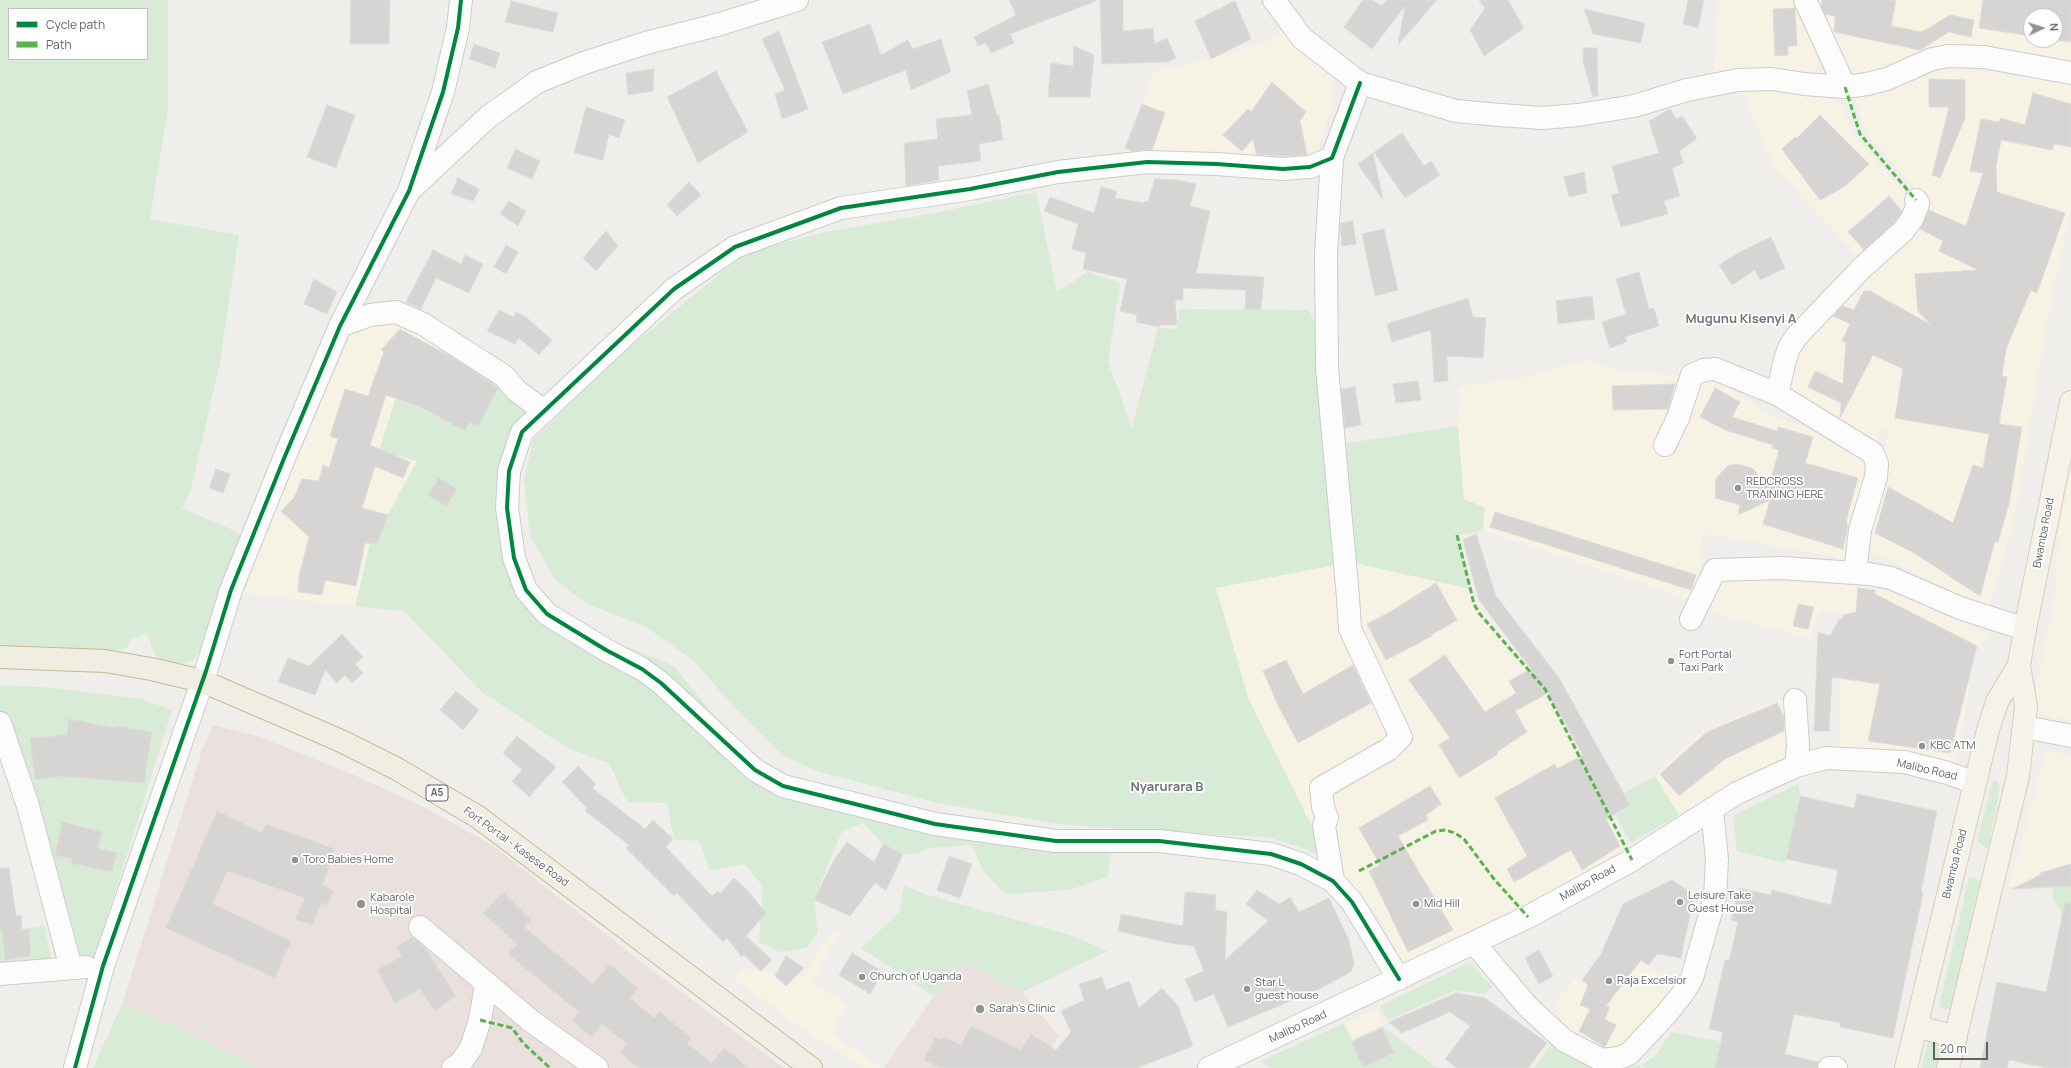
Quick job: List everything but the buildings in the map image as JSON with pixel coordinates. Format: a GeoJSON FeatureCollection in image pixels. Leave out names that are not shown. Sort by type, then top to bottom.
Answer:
{"type":"FeatureCollection","features":[{"type":"Feature","properties":{"kind":"highway","name":"Fort Portal - Kasese Road"},"geometry":{"type":"LineString","coordinates":[[0,657],[105,662],[151,669],[202,681],[339,740],[397,769],[478,817],[811,1068]]}},
{"type":"Feature","properties":{"kind":"main road","name":"Bwamba Road"},"geometry":{"type":"LineString","coordinates":[[1948,1068],[2018,776],[2025,727],[2026,706],[2020,665],[2025,629],[2071,402]]}},
{"type":"Feature","properties":{"kind":"main road","name":"Bwamba Road"},"geometry":{"type":"LineString","coordinates":[[1906,1068],[1988,730],[1997,702],[2020,665]]}},
{"type":"Feature","properties":{"kind":"main road"},"geometry":{"type":"LineString","coordinates":[[1916,1026],[1956,1037]]}},
{"type":"Feature","properties":{"kind":"street"},"geometry":{"type":"LineString","coordinates":[[75,1068],[103,966],[202,681],[231,590],[285,456],[340,326],[409,191],[443,92],[458,28],[461,0]]}},
{"type":"Feature","properties":{"kind":"street"},"geometry":{"type":"LineString","coordinates":[[409,191],[488,117],[537,82],[584,63],[646,43],[724,23],[797,0]]}},
{"type":"Feature","properties":{"kind":"street"},"geometry":{"type":"LineString","coordinates":[[1274,0],[1302,38],[1360,83],[1456,111],[1542,118],[1578,116],[1634,106],[1687,90],[1738,80],[1772,79],[1804,84],[1845,87],[1887,79],[1932,60],[1948,56],[1984,57],[2071,73]]}},
{"type":"Feature","properties":{"kind":"street"},"geometry":{"type":"LineString","coordinates":[[1805,0],[1845,87]]}},
{"type":"Feature","properties":{"kind":"street"},"geometry":{"type":"LineString","coordinates":[[1333,881],[1324,826],[1327,818],[1323,807],[1321,788],[1389,749],[1401,737],[1350,629],[1327,368],[1326,255],[1332,158],[1360,83]]}},
{"type":"Feature","properties":{"kind":"street"},"geometry":{"type":"LineString","coordinates":[[1332,158],[1310,167],[1283,169],[1217,164],[1147,162],[1058,172],[970,189],[841,208],[735,247],[680,284],[522,432],[509,471],[507,508],[514,558],[526,590],[547,614],[606,650],[642,669],[661,683],[755,770],[783,786],[935,824],[1056,841],[1159,841],[1271,854],[1301,864],[1333,881],[1352,902],[1399,979]]}},
{"type":"Feature","properties":{"kind":"street"},"geometry":{"type":"LineString","coordinates":[[1777,394],[1785,360],[1789,348],[1796,337],[1862,268],[1904,230],[1912,219],[1917,207],[1918,203],[1916,200]]}},
{"type":"Feature","properties":{"kind":"street"},"geometry":{"type":"LineString","coordinates":[[340,326],[370,315],[396,312],[423,324],[504,376],[518,391],[544,411]]}},
{"type":"Feature","properties":{"kind":"street"},"geometry":{"type":"LineString","coordinates":[[1665,445],[1678,418],[1692,375],[1704,370],[1715,369],[1777,394],[1873,453],[1876,458],[1876,477],[1860,530],[1855,573]]}},
{"type":"Feature","properties":{"kind":"street"},"geometry":{"type":"LineString","coordinates":[[1690,619],[1715,570],[1782,568],[1855,573],[1890,578],[1960,608],[2025,629]]}},
{"type":"Feature","properties":{"kind":"street"},"geometry":{"type":"LineString","coordinates":[[1796,700],[1798,746],[1796,766]]}},
{"type":"Feature","properties":{"kind":"street"},"geometry":{"type":"LineString","coordinates":[[0,723],[28,806],[71,968]]}},
{"type":"Feature","properties":{"kind":"street"},"geometry":{"type":"LineString","coordinates":[[2025,727],[2071,736]]}},
{"type":"Feature","properties":{"kind":"street","name":"Malibo Road"},"geometry":{"type":"LineString","coordinates":[[1209,1068],[1237,1063],[1399,979],[1528,917],[1632,860],[1737,793],[1796,766],[1826,758],[1904,762],[1948,773],[1975,783]]}},
{"type":"Feature","properties":{"kind":"street"},"geometry":{"type":"LineString","coordinates":[[1474,943],[1528,1007],[1566,1041],[1602,1060],[1618,1058],[1629,1054],[1668,1012],[1683,993],[1692,978],[1715,897],[1717,860],[1712,809]]}},
{"type":"Feature","properties":{"kind":"street"},"geometry":{"type":"LineString","coordinates":[[420,927],[486,985],[546,1033],[597,1068]]}},
{"type":"Feature","properties":{"kind":"street"},"geometry":{"type":"LineString","coordinates":[[0,974],[103,966]]}},
{"type":"Feature","properties":{"kind":"street"},"geometry":{"type":"LineString","coordinates":[[453,1068],[460,1064],[471,1048],[480,1020],[486,985]]}},
{"type":"Feature","properties":{"kind":"street"},"geometry":{"type":"LineString","coordinates":[[1829,1068],[1836,1068]]}},
{"type":"Feature","properties":{"kind":"shaded area"},"geometry":{"type":"Polygon","coordinates":[[[1719,0],[1798,0],[1813,37],[1817,64],[1814,74],[1737,70],[1713,77],[1719,0]]]}},
{"type":"Feature","properties":{"kind":"shaded area"},"geometry":{"type":"Polygon","coordinates":[[[1809,0],[2071,0],[2071,67],[1977,51],[1893,70],[1848,76],[1809,0]]]}},
{"type":"Feature","properties":{"kind":"shaded area"},"geometry":{"type":"Polygon","coordinates":[[[1283,29],[1332,70],[1333,100],[1320,143],[1301,170],[1120,163],[1154,72],[1180,67],[1258,45],[1281,33],[1283,29]]]}},
{"type":"Feature","properties":{"kind":"shaded area"},"geometry":{"type":"Polygon","coordinates":[[[1945,66],[2053,81],[2071,85],[2071,206],[2047,322],[2014,520],[1988,610],[1865,548],[1888,432],[1880,429],[1875,444],[1784,400],[1792,348],[1865,263],[1775,169],[1740,87],[1814,92],[1840,103],[1856,137],[1916,207],[1924,197],[1865,132],[1855,99],[1895,86],[1945,66]]]}},
{"type":"Feature","properties":{"kind":"shaded area"},"geometry":{"type":"Polygon","coordinates":[[[370,319],[398,319],[442,346],[418,406],[397,399],[380,451],[417,461],[388,515],[311,495],[292,499],[282,511],[309,537],[365,545],[370,544],[355,606],[238,592],[352,333],[370,319]]]}},
{"type":"Feature","properties":{"kind":"shaded area"},"geometry":{"type":"Polygon","coordinates":[[[1587,360],[1610,369],[1697,378],[1722,383],[1763,411],[1872,456],[1847,559],[1702,533],[1700,574],[1691,600],[1483,530],[1485,508],[1464,499],[1458,426],[1459,387],[1529,377],[1587,360]]]}},
{"type":"Feature","properties":{"kind":"shaded area"},"geometry":{"type":"Polygon","coordinates":[[[2071,470],[2071,721],[2031,712],[2055,593],[2058,536],[2071,470]]]}},
{"type":"Feature","properties":{"kind":"shaded area"},"geometry":{"type":"Polygon","coordinates":[[[1350,562],[1471,589],[1475,604],[1538,685],[1579,757],[1624,846],[1588,873],[1401,964],[1383,923],[1358,892],[1328,859],[1249,700],[1216,588],[1350,562]]]}},
{"type":"Feature","properties":{"kind":"shaded area"},"geometry":{"type":"Polygon","coordinates":[[[1725,579],[1872,586],[1898,595],[1995,636],[1977,646],[1968,680],[1971,681],[1956,762],[1839,746],[1841,678],[1875,683],[1894,604],[1843,615],[1820,611],[1810,638],[1701,610],[1712,583],[1725,579]]]}},
{"type":"Feature","properties":{"kind":"shaded area"},"geometry":{"type":"Polygon","coordinates":[[[1779,699],[1792,699],[1790,758],[1679,815],[1655,776],[1699,733],[1779,699]]]}},
{"type":"Feature","properties":{"kind":"shaded area","name":"Kabarole Hospital"},"geometry":{"type":"Polygon","coordinates":[[[213,725],[257,736],[361,778],[424,807],[492,845],[644,964],[784,1068],[261,1068],[123,1002],[202,750],[213,725]]]}},
{"type":"Feature","properties":{"kind":"shaded area"},"geometry":{"type":"Polygon","coordinates":[[[2045,751],[2071,756],[2071,886],[2010,887],[2045,751]]]}},
{"type":"Feature","properties":{"kind":"shaded area"},"geometry":{"type":"Polygon","coordinates":[[[839,933],[812,983],[847,1005],[831,1033],[881,1068],[864,1068],[795,1023],[734,979],[742,969],[772,973],[786,986],[796,975],[802,979],[830,934],[839,933]]]}},
{"type":"Feature","properties":{"kind":"shaded area"},"geometry":{"type":"Polygon","coordinates":[[[1641,960],[1674,986],[1640,1037],[1628,1045],[1602,1052],[1572,1036],[1560,1018],[1557,1000],[1575,979],[1582,980],[1610,1001],[1641,960]]]}},
{"type":"Feature","properties":{"kind":"shaded area","name":"Sarah's Clinic"},"geometry":{"type":"Polygon","coordinates":[[[962,961],[1022,992],[1059,1036],[1037,1068],[884,1068],[934,996],[962,961]]]}},
{"type":"Feature","properties":{"kind":"shaded area"},"geometry":{"type":"Polygon","coordinates":[[[1377,1008],[1383,1026],[1352,1040],[1344,1023],[1377,1008]]]}},
{"type":"Feature","properties":{"kind":"green space"},"geometry":{"type":"Polygon","coordinates":[[[0,0],[168,0],[168,108],[150,219],[239,235],[220,362],[190,493],[182,508],[242,534],[199,652],[193,660],[177,667],[155,656],[147,633],[130,639],[128,647],[121,650],[0,647],[0,0]]]}},
{"type":"Feature","properties":{"kind":"green space"},"geometry":{"type":"Polygon","coordinates":[[[1036,192],[1057,292],[1088,272],[1120,283],[1108,362],[1132,428],[1158,328],[1177,329],[1179,309],[1309,310],[1321,340],[1334,445],[1458,426],[1464,499],[1485,508],[1483,530],[1459,535],[1471,589],[1350,562],[1216,588],[1249,700],[1328,859],[1295,845],[1267,837],[1175,833],[1058,824],[938,803],[820,772],[782,755],[733,706],[694,661],[646,627],[587,604],[555,580],[530,535],[524,481],[533,440],[620,355],[747,252],[826,232],[924,215],[1036,192]]]}},
{"type":"Feature","properties":{"kind":"green space"},"geometry":{"type":"Polygon","coordinates":[[[442,346],[535,404],[514,430],[519,577],[562,620],[674,666],[719,722],[778,778],[930,817],[1112,847],[1107,877],[1070,890],[1005,894],[984,872],[972,845],[929,848],[916,854],[903,854],[883,844],[863,823],[842,831],[814,900],[818,932],[807,948],[779,952],[759,942],[763,886],[744,864],[710,870],[699,841],[674,839],[667,803],[627,802],[609,763],[569,749],[482,692],[405,612],[355,606],[370,544],[377,544],[388,515],[417,461],[379,451],[396,398],[418,406],[442,346]]]}},
{"type":"Feature","properties":{"kind":"green space"},"geometry":{"type":"Polygon","coordinates":[[[6,685],[54,688],[141,699],[172,710],[94,960],[66,964],[0,747],[0,686],[6,685]]]}},
{"type":"Feature","properties":{"kind":"green space"},"geometry":{"type":"Polygon","coordinates":[[[1655,776],[1679,815],[1631,843],[1615,814],[1630,805],[1624,793],[1655,776]]]}},
{"type":"Feature","properties":{"kind":"green space"},"geometry":{"type":"Polygon","coordinates":[[[1993,780],[1997,781],[2000,786],[1988,849],[1977,841],[1993,780]]]}},
{"type":"Feature","properties":{"kind":"green space"},"geometry":{"type":"Polygon","coordinates":[[[1798,784],[1800,792],[1785,863],[1737,851],[1733,816],[1798,784]]]}},
{"type":"Feature","properties":{"kind":"green space"},"geometry":{"type":"Polygon","coordinates":[[[1969,877],[1980,881],[1951,1008],[1945,1010],[1939,1006],[1969,877]]]}},
{"type":"Feature","properties":{"kind":"green space"},"geometry":{"type":"Polygon","coordinates":[[[904,886],[928,895],[1070,935],[1108,951],[1022,992],[962,961],[934,996],[861,948],[899,913],[904,886]]]}},
{"type":"Feature","properties":{"kind":"green space"},"geometry":{"type":"Polygon","coordinates":[[[2071,886],[2071,920],[2063,918],[2059,908],[2053,900],[2053,887],[2071,886]]]}},
{"type":"Feature","properties":{"kind":"green space"},"geometry":{"type":"Polygon","coordinates":[[[44,926],[54,972],[0,972],[0,931],[44,926]]]}},
{"type":"Feature","properties":{"kind":"green space"},"geometry":{"type":"Polygon","coordinates":[[[1470,962],[1492,987],[1484,994],[1456,990],[1388,1020],[1380,1006],[1470,962]]]}},
{"type":"Feature","properties":{"kind":"green space"},"geometry":{"type":"Polygon","coordinates":[[[123,1002],[261,1068],[93,1068],[123,1002]]]}},
{"type":"Feature","properties":{"kind":"green space"},"geometry":{"type":"Polygon","coordinates":[[[1344,1023],[1352,1040],[1383,1026],[1437,1068],[1270,1068],[1261,1061],[1344,1023]]]}},
{"type":"Feature","properties":{"kind":"green space"},"geometry":{"type":"Polygon","coordinates":[[[1671,1032],[1755,1048],[1751,1068],[1646,1068],[1642,1065],[1656,1055],[1671,1032]]]}},
{"type":"Feature","properties":{"kind":"green space"},"geometry":{"type":"Polygon","coordinates":[[[1928,1041],[1941,1045],[1936,1068],[1922,1068],[1928,1041]]]}},
{"type":"Feature","properties":{"kind":"green space"},"geometry":{"type":"Polygon","coordinates":[[[1552,1043],[1608,1068],[1534,1068],[1552,1043]]]}},
{"type":"Feature","properties":{"kind":"green space"},"geometry":{"type":"Polygon","coordinates":[[[1642,1065],[1640,1068],[1626,1068],[1642,1065]]]}},
{"type":"Feature","properties":{"kind":"marked path"},"geometry":{"type":"LineString","coordinates":[[1845,87],[1860,134],[1916,200]]}},
{"type":"Feature","properties":{"kind":"marked path"},"geometry":{"type":"LineString","coordinates":[[1457,535],[1474,604],[1479,613],[1545,689],[1632,860]]}},
{"type":"Feature","properties":{"kind":"marked path"},"geometry":{"type":"LineString","coordinates":[[1359,871],[1436,831],[1445,830],[1455,833],[1464,839],[1494,879],[1528,917]]}},
{"type":"Feature","properties":{"kind":"marked path"},"geometry":{"type":"LineString","coordinates":[[480,1020],[512,1028],[524,1044],[550,1068]]}},
{"type":"Feature","properties":{"kind":"cycle path"},"geometry":{"type":"LineString","coordinates":[[75,1068],[103,966],[206,671],[231,590],[285,456],[340,326],[409,191],[443,92],[458,28],[461,0]]}},
{"type":"Feature","properties":{"kind":"cycle path"},"geometry":{"type":"LineString","coordinates":[[1360,83],[1332,158],[1310,167],[1283,169],[1217,164],[1147,162],[1058,172],[970,189],[841,208],[735,247],[674,289],[522,432],[509,471],[507,508],[514,558],[526,590],[547,614],[606,650],[642,669],[661,683],[755,770],[783,786],[935,824],[1056,841],[1159,841],[1271,854],[1301,864],[1333,881],[1352,902],[1399,979]]}},
{"type":"Feature","properties":{"kind":"place","name":"REDCROSS TRAINING HERE"},"geometry":{"type":"Point","coordinates":[1738,488]}},
{"type":"Feature","properties":{"kind":"place","name":"Fort Portal Taxi Park"},"geometry":{"type":"Point","coordinates":[1671,661]}},
{"type":"Feature","properties":{"kind":"place","name":"KBC ATM"},"geometry":{"type":"Point","coordinates":[1922,746]}},
{"type":"Feature","properties":{"kind":"place","name":"Toro Babies Home"},"geometry":{"type":"Point","coordinates":[295,860]}},
{"type":"Feature","properties":{"kind":"place","name":"Leisure Take Guest House"},"geometry":{"type":"Point","coordinates":[1680,902]}},
{"type":"Feature","properties":{"kind":"place","name":"Kabarole Hospital"},"geometry":{"type":"Point","coordinates":[361,904]}},
{"type":"Feature","properties":{"kind":"place","name":"Mid Hill"},"geometry":{"type":"Point","coordinates":[1416,904]}},
{"type":"Feature","properties":{"kind":"place","name":"Church of Uganda"},"geometry":{"type":"Point","coordinates":[862,977]}},
{"type":"Feature","properties":{"kind":"place","name":"Raja Excelsior"},"geometry":{"type":"Point","coordinates":[1609,981]}},
{"type":"Feature","properties":{"kind":"place","name":"Star L guest house"},"geometry":{"type":"Point","coordinates":[1247,989]}},
{"type":"Feature","properties":{"kind":"place","name":"Sarah's Clinic"},"geometry":{"type":"Point","coordinates":[980,1009]}},
{"type":"Feature","properties":{"kind":"district","name":"Mugunu Kisenyi A"},"geometry":{"type":"Point","coordinates":[1741,319]}},
{"type":"Feature","properties":{"kind":"district","name":"Nyarurara B"},"geometry":{"type":"Point","coordinates":[1167,787]}}]}
